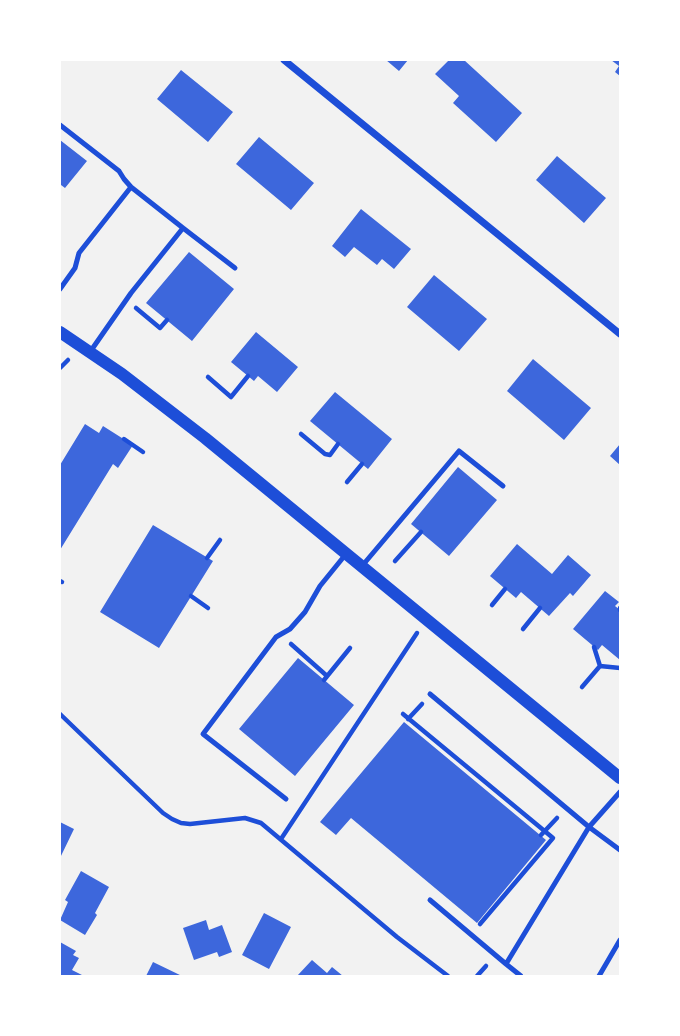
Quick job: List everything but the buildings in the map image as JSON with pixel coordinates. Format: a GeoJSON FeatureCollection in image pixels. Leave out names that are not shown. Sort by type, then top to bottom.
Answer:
{"type":"FeatureCollection","features":[{"type":"Feature","properties":{"kind":"street"},"geometry":{"type":"LineString","coordinates":[[284,60],[621,334]]}},
{"type":"Feature","properties":{"kind":"street"},"geometry":{"type":"LineString","coordinates":[[60,332],[150,395],[205,438],[621,778]]}},
{"type":"Feature","properties":{"kind":"lane"},"geometry":{"type":"LineString","coordinates":[[60,125],[119,171],[131,187],[235,268]]}},
{"type":"Feature","properties":{"kind":"lane"},"geometry":{"type":"LineString","coordinates":[[60,289],[75,268],[79,253],[131,187]]}},
{"type":"Feature","properties":{"kind":"lane"},"geometry":{"type":"LineString","coordinates":[[90,352],[131,293],[183,228]]}},
{"type":"Feature","properties":{"kind":"lane"},"geometry":{"type":"LineString","coordinates":[[361,567],[459,451],[503,486]]}},
{"type":"Feature","properties":{"kind":"lane"},"geometry":{"type":"LineString","coordinates":[[286,799],[203,734],[276,637],[290,629],[305,612],[320,586],[346,554]]}},
{"type":"Feature","properties":{"kind":"lane"},"geometry":{"type":"LineString","coordinates":[[430,694],[589,827],[621,850]]}},
{"type":"Feature","properties":{"kind":"lane"},"geometry":{"type":"LineString","coordinates":[[506,964],[589,827],[621,792]]}},
{"type":"Feature","properties":{"kind":"lane"},"geometry":{"type":"LineString","coordinates":[[430,900],[521,976]]}},
{"type":"Feature","properties":{"kind":"lane"},"geometry":{"type":"LineString","coordinates":[[599,976],[621,940]]}},
{"type":"Feature","properties":{"kind":"path"},"geometry":{"type":"LineString","coordinates":[[141,313],[160,328],[167,320]]}},
{"type":"Feature","properties":{"kind":"path"},"geometry":{"type":"LineString","coordinates":[[60,368],[68,360]]}},
{"type":"Feature","properties":{"kind":"path"},"geometry":{"type":"LineString","coordinates":[[208,377],[231,397],[248,376]]}},
{"type":"Feature","properties":{"kind":"path"},"geometry":{"type":"LineString","coordinates":[[301,434],[325,454],[330,455],[338,444]]}},
{"type":"Feature","properties":{"kind":"path"},"geometry":{"type":"LineString","coordinates":[[124,439],[144,452]]}},
{"type":"Feature","properties":{"kind":"path"},"geometry":{"type":"LineString","coordinates":[[347,482],[362,464]]}},
{"type":"Feature","properties":{"kind":"path"},"geometry":{"type":"LineString","coordinates":[[395,561],[421,532]]}},
{"type":"Feature","properties":{"kind":"path"},"geometry":{"type":"LineString","coordinates":[[207,558],[219,540]]}},
{"type":"Feature","properties":{"kind":"path"},"geometry":{"type":"LineString","coordinates":[[492,605],[505,589]]}},
{"type":"Feature","properties":{"kind":"path"},"geometry":{"type":"LineString","coordinates":[[191,596],[208,608]]}},
{"type":"Feature","properties":{"kind":"path"},"geometry":{"type":"LineString","coordinates":[[523,629],[540,608]]}},
{"type":"Feature","properties":{"kind":"path"},"geometry":{"type":"LineString","coordinates":[[281,839],[415,636]]}},
{"type":"Feature","properties":{"kind":"path"},"geometry":{"type":"LineString","coordinates":[[290,644],[326,678],[350,648]]}},
{"type":"Feature","properties":{"kind":"path"},"geometry":{"type":"LineString","coordinates":[[594,647],[600,666]]}},
{"type":"Feature","properties":{"kind":"path"},"geometry":{"type":"LineString","coordinates":[[600,666],[621,668]]}},
{"type":"Feature","properties":{"kind":"path"},"geometry":{"type":"LineString","coordinates":[[582,687],[600,666]]}},
{"type":"Feature","properties":{"kind":"path"},"geometry":{"type":"LineString","coordinates":[[60,714],[163,813],[181,823],[190,824],[233,819],[261,823],[397,937],[448,976]]}},
{"type":"Feature","properties":{"kind":"path"},"geometry":{"type":"LineString","coordinates":[[402,714],[542,833],[553,838],[481,923]]}}]}
